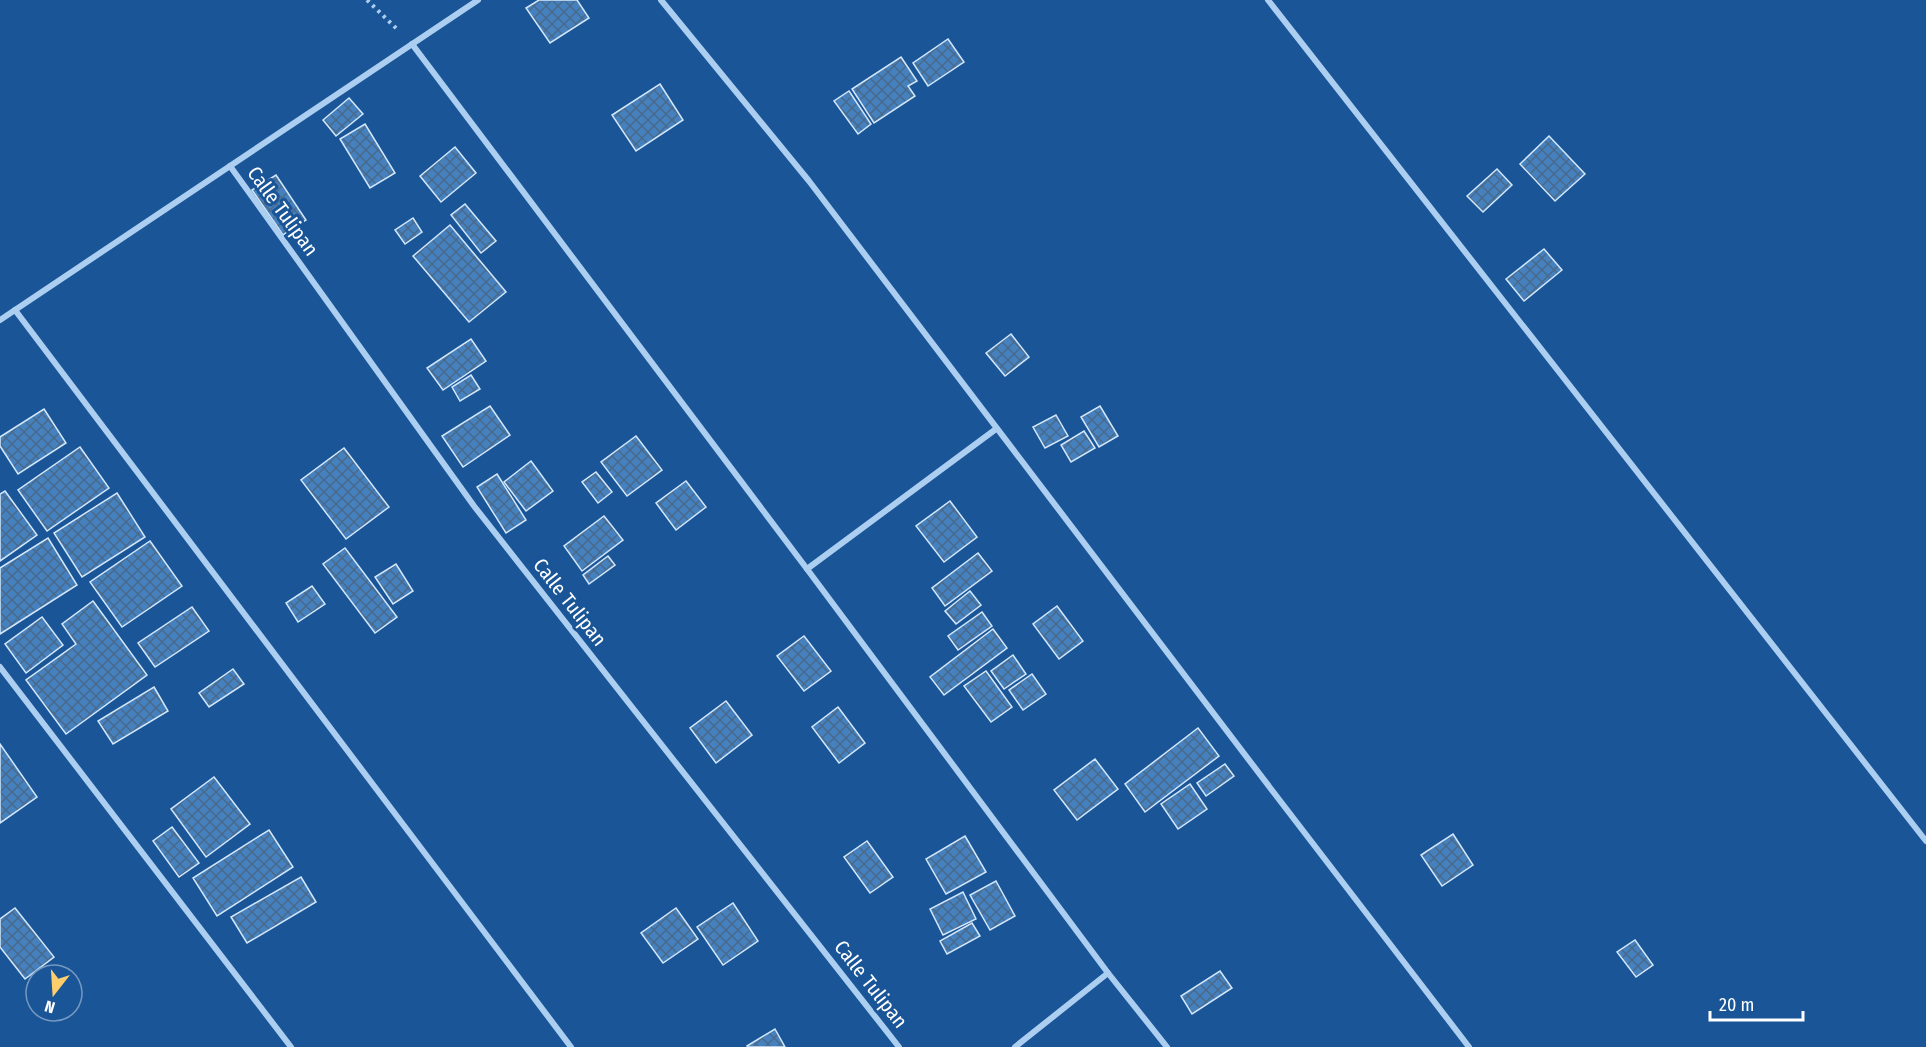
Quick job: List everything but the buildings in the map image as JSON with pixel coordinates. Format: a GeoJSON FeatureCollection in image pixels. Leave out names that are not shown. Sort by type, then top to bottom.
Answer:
{"type":"FeatureCollection","features":[{"type":"Feature","properties":{"kind":"street"},"geometry":{"type":"LineString","coordinates":[[0,320],[478,0]]}},
{"type":"Feature","properties":{"kind":"street"},"geometry":{"type":"LineString","coordinates":[[661,0],[808,181],[1469,1047]]}},
{"type":"Feature","properties":{"kind":"street"},"geometry":{"type":"LineString","coordinates":[[1268,0],[1926,842]]}},
{"type":"Feature","properties":{"kind":"street"},"geometry":{"type":"LineString","coordinates":[[412,44],[807,568],[1108,973],[1167,1047]]}},
{"type":"Feature","properties":{"kind":"street","name":"Calle Tulipan"},"geometry":{"type":"LineString","coordinates":[[230,166],[474,506],[899,1047]]}},
{"type":"Feature","properties":{"kind":"street"},"geometry":{"type":"LineString","coordinates":[[15,310],[571,1047]]}},
{"type":"Feature","properties":{"kind":"street"},"geometry":{"type":"LineString","coordinates":[[807,568],[996,429]]}},
{"type":"Feature","properties":{"kind":"street"},"geometry":{"type":"LineString","coordinates":[[0,668],[291,1047]]}},
{"type":"Feature","properties":{"kind":"street"},"geometry":{"type":"LineString","coordinates":[[1015,1047],[1108,973]]}},
{"type":"Feature","properties":{"kind":"path"},"geometry":{"type":"LineString","coordinates":[[367,0],[412,44]]}}]}
